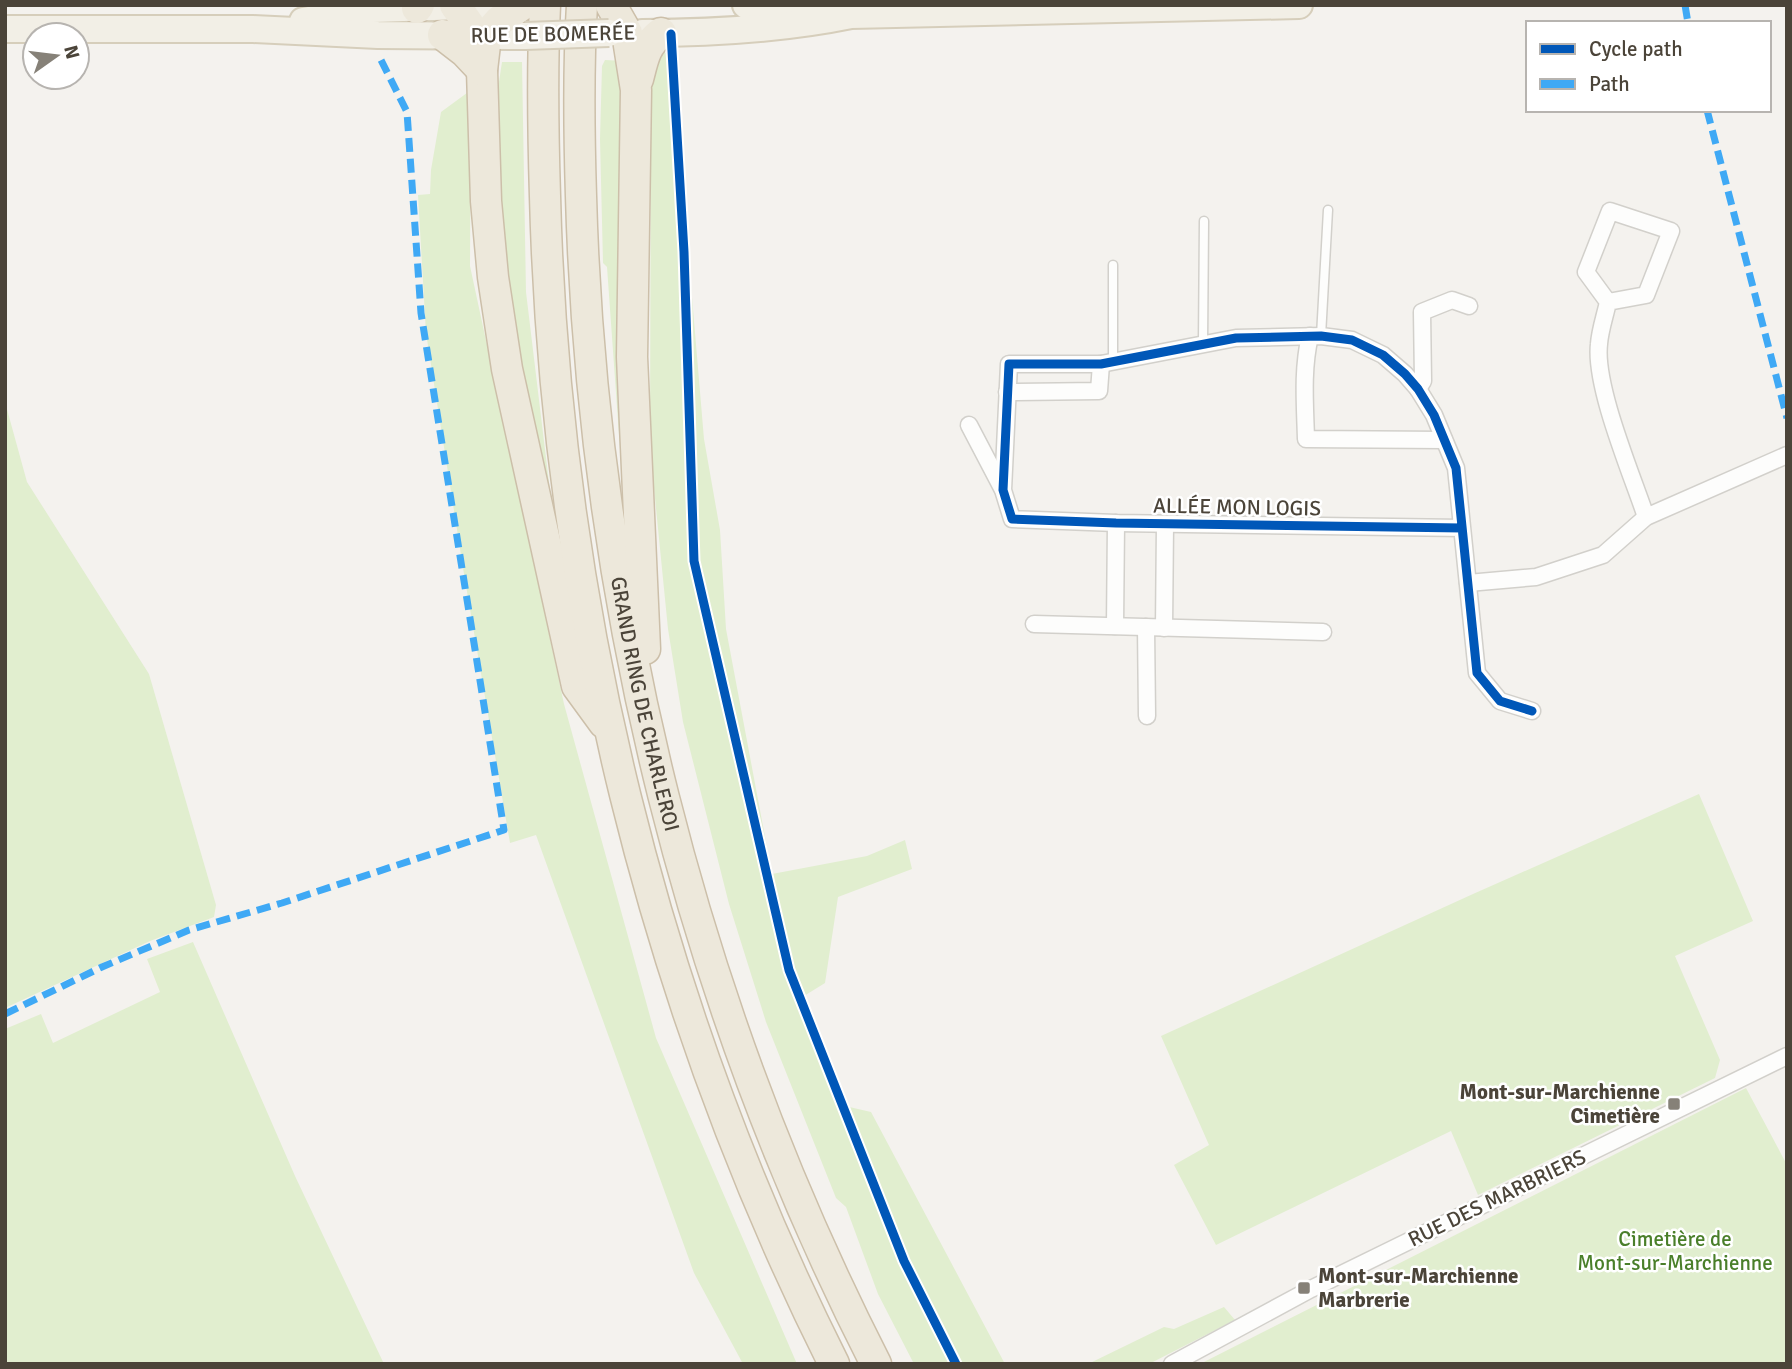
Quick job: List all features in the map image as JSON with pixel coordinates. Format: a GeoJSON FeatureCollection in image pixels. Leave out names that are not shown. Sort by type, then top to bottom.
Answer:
{"type":"FeatureCollection","features":[{"type":"Feature","properties":{"kind":"highway","name":"GRAND RING DE CHARLEROI"},"geometry":{"type":"LineString","coordinates":[[545,5],[543,127],[547,275],[559,428],[581,578],[608,729],[690,1020],[745,1165],[805,1306],[834,1364]]}},
{"type":"Feature","properties":{"kind":"highway","name":"GRAND RING DE CHARLEROI"},"geometry":{"type":"LineString","coordinates":[[582,5],[579,126],[583,272],[596,426],[616,570],[645,720],[682,863],[726,1007],[779,1152],[838,1290],[876,1364]]}},
{"type":"Feature","properties":{"kind":"highway"},"geometry":{"type":"LineString","coordinates":[[455,6],[499,22],[482,70],[486,201],[493,277],[507,369],[577,686],[608,729]]}},
{"type":"Feature","properties":{"kind":"highway"},"geometry":{"type":"LineString","coordinates":[[619,20],[636,90]]}},
{"type":"Feature","properties":{"kind":"highway"},"geometry":{"type":"LineString","coordinates":[[645,720],[646,615],[636,475],[632,357],[636,90],[646,50],[651,40],[661,33]]}},
{"type":"Feature","properties":{"kind":"highway"},"geometry":{"type":"LineString","coordinates":[[443,35],[482,70]]}},
{"type":"Feature","properties":{"kind":"main road","name":"RUE DE BOMERÉE"},"geometry":{"type":"LineString","coordinates":[[746,5],[807,8],[851,15]]}},
{"type":"Feature","properties":{"kind":"main road","name":"RUE DE BOMERÉE"},"geometry":{"type":"LineString","coordinates":[[5,29],[253,29],[443,35],[499,22],[619,20],[661,33],[812,23],[851,15],[1298,5]]}},
{"type":"Feature","properties":{"kind":"main road","name":"RUE DE BOMERÉE"},"geometry":{"type":"LineString","coordinates":[[253,29],[373,9],[455,6]]}},
{"type":"Feature","properties":{"kind":"street"},"geometry":{"type":"LineString","coordinates":[[1608,302],[1646,295],[1671,231],[1610,211],[1586,272],[1608,302],[1598,346],[1600,369],[1609,409],[1646,517]]}},
{"type":"Feature","properties":{"kind":"street"},"geometry":{"type":"LineString","coordinates":[[1418,389],[1423,381],[1423,312],[1452,300],[1469,306]]}},
{"type":"Feature","properties":{"kind":"street"},"geometry":{"type":"LineString","coordinates":[[1316,336],[1304,370],[1306,439],[1444,440]]}},
{"type":"Feature","properties":{"kind":"street"},"geometry":{"type":"LineString","coordinates":[[1003,490],[1009,364],[1107,362],[1236,338],[1316,336],[1352,341],[1382,355],[1405,374],[1434,415],[1456,468],[1477,673],[1500,701],[1532,711]]}},
{"type":"Feature","properties":{"kind":"street"},"geometry":{"type":"LineString","coordinates":[[1007,392],[1099,391],[1107,362]]}},
{"type":"Feature","properties":{"kind":"street"},"geometry":{"type":"LineString","coordinates":[[969,425],[1003,490]]}},
{"type":"Feature","properties":{"kind":"street"},"geometry":{"type":"LineString","coordinates":[[1468,583],[1536,578],[1603,555],[1646,517],[1787,455]]}},
{"type":"Feature","properties":{"kind":"street","name":"ALLÉE MON LOGIS"},"geometry":{"type":"LineString","coordinates":[[1003,490],[1012,519],[1462,528]]}},
{"type":"Feature","properties":{"kind":"street"},"geometry":{"type":"LineString","coordinates":[[1115,626],[1116,523]]}},
{"type":"Feature","properties":{"kind":"street"},"geometry":{"type":"LineString","coordinates":[[1164,628],[1165,524]]}},
{"type":"Feature","properties":{"kind":"street"},"geometry":{"type":"LineString","coordinates":[[1034,624],[1323,632]]}},
{"type":"Feature","properties":{"kind":"street"},"geometry":{"type":"LineString","coordinates":[[1146,627],[1147,716]]}},
{"type":"Feature","properties":{"kind":"street","name":"RUE DES MARBRIERS"},"geometry":{"type":"LineString","coordinates":[[1172,1364],[1311,1289],[1787,1056]]}},
{"type":"Feature","properties":{"kind":"lane"},"geometry":{"type":"LineString","coordinates":[[1316,336],[1328,210]]}},
{"type":"Feature","properties":{"kind":"lane"},"geometry":{"type":"LineString","coordinates":[[1203,222],[1203,344]]}},
{"type":"Feature","properties":{"kind":"lane"},"geometry":{"type":"LineString","coordinates":[[1107,362],[1113,265]]}},
{"type":"Feature","properties":{"kind":"green space"},"geometry":{"type":"Polygon","coordinates":[[[663,51],[671,57],[674,73],[672,90],[704,439],[720,530],[726,629],[772,874],[867,856],[905,840],[912,869],[838,897],[825,983],[804,996],[845,1106],[871,1112],[1005,1364],[914,1364],[878,1294],[846,1207],[836,1198],[766,1022],[729,904],[683,722],[668,629],[650,448],[651,64],[663,51]]]}},
{"type":"Feature","properties":{"kind":"green space"},"geometry":{"type":"Polygon","coordinates":[[[605,60],[624,61],[624,486],[607,267],[603,263],[600,139],[602,66],[605,60]]]}},
{"type":"Feature","properties":{"kind":"green space"},"geometry":{"type":"Polygon","coordinates":[[[502,62],[522,62],[526,292],[553,516],[507,295],[500,216],[497,95],[502,62]]]}},
{"type":"Feature","properties":{"kind":"green space"},"geometry":{"type":"Polygon","coordinates":[[[471,90],[470,266],[564,704],[656,1038],[797,1364],[743,1364],[694,1273],[536,835],[510,843],[426,333],[418,195],[430,194],[431,170],[441,112],[471,90]]]}},
{"type":"Feature","properties":{"kind":"green space"},"geometry":{"type":"Polygon","coordinates":[[[5,402],[27,482],[149,674],[216,905],[214,917],[150,941],[5,1008],[5,402]]]}},
{"type":"Feature","properties":{"kind":"green space"},"geometry":{"type":"Polygon","coordinates":[[[1699,794],[1753,921],[1675,956],[1720,1060],[1715,1078],[1478,1195],[1451,1131],[1216,1245],[1174,1165],[1209,1145],[1161,1036],[1699,794]]]}},
{"type":"Feature","properties":{"kind":"green space"},"geometry":{"type":"Polygon","coordinates":[[[193,942],[295,1176],[384,1364],[5,1364],[5,1029],[41,1014],[53,1043],[160,992],[147,959],[193,942]]]}},
{"type":"Feature","properties":{"kind":"green space","name":"Cimetière de Mont-sur-Marchienne"},"geometry":{"type":"Polygon","coordinates":[[[1746,1088],[1787,1165],[1787,1364],[1200,1364],[1746,1088]]]}},
{"type":"Feature","properties":{"kind":"green space"},"geometry":{"type":"Polygon","coordinates":[[[1224,1307],[1235,1320],[1149,1364],[1088,1364],[1164,1327],[1174,1329],[1224,1307]]]}},
{"type":"Feature","properties":{"kind":"marked path"},"geometry":{"type":"LineString","coordinates":[[1685,5],[1688,21]]}},
{"type":"Feature","properties":{"kind":"marked path"},"geometry":{"type":"LineString","coordinates":[[5,1014],[102,967],[189,930],[282,903],[504,830],[421,313],[407,112],[378,54]]}},
{"type":"Feature","properties":{"kind":"marked path"},"geometry":{"type":"LineString","coordinates":[[1708,112],[1787,418]]}},
{"type":"Feature","properties":{"kind":"cycle path"},"geometry":{"type":"LineString","coordinates":[[671,34],[684,252],[694,561],[789,970],[904,1261],[956,1364]]}},
{"type":"Feature","properties":{"kind":"cycle path"},"geometry":{"type":"LineString","coordinates":[[1462,528],[1012,519],[1003,490],[1009,364],[1101,364],[1236,338],[1321,336],[1352,340],[1383,355],[1418,389],[1434,415],[1456,468],[1477,673],[1500,701],[1532,711]]}},
{"type":"Feature","properties":{"kind":"place","name":"Mont-sur-Marchienne Cimetière"},"geometry":{"type":"Point","coordinates":[1674,1104]}},
{"type":"Feature","properties":{"kind":"place","name":"Mont-sur-Marchienne Marbrerie"},"geometry":{"type":"Point","coordinates":[1304,1288]}}]}
